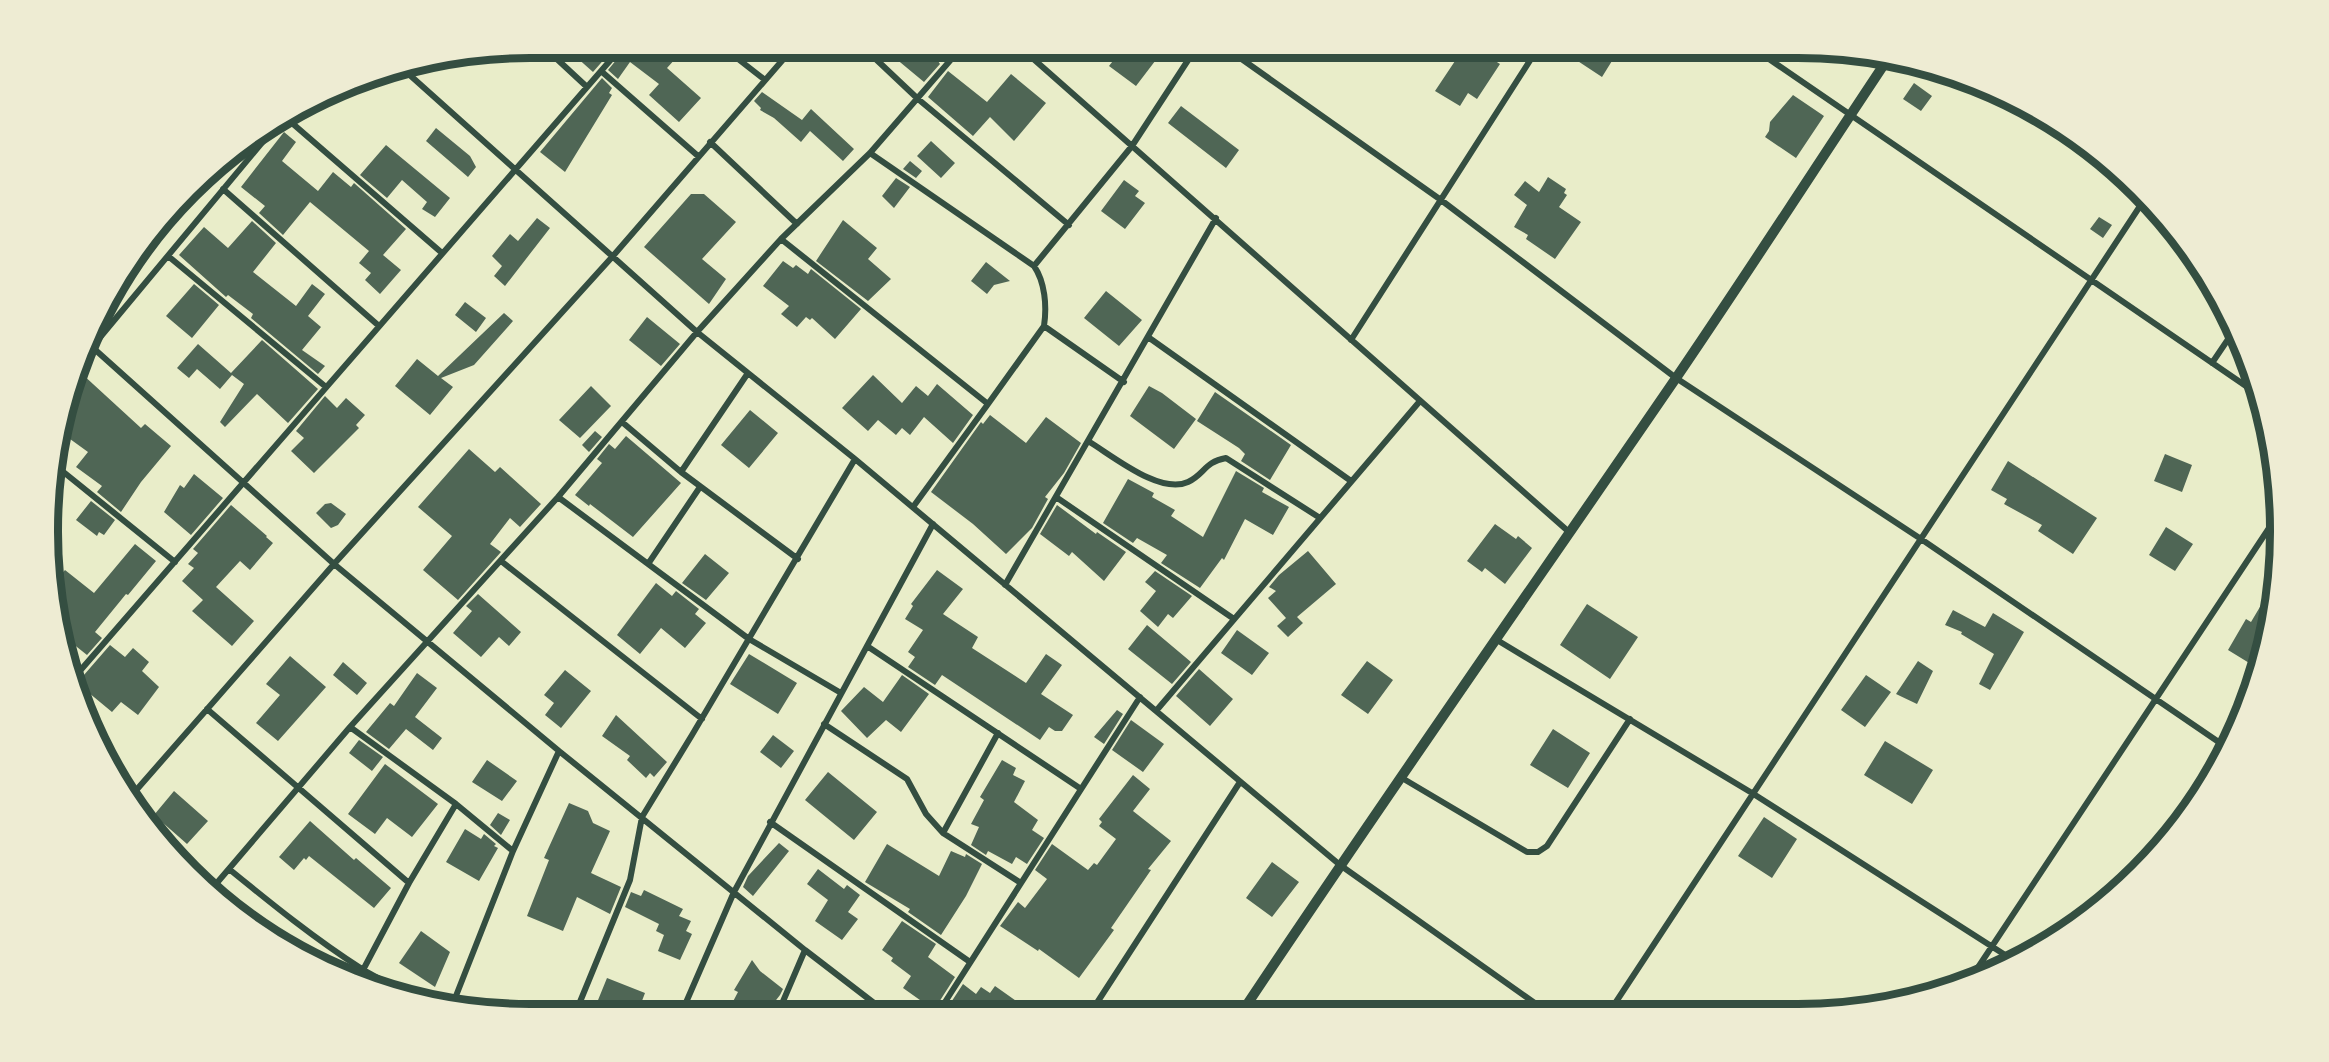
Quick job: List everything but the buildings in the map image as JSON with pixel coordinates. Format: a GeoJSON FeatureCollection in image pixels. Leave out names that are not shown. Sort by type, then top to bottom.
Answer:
{"type":"FeatureCollection","features":[{"type":"Feature","properties":{"kind":"street"},"geometry":{"type":"LineString","coordinates":[[556,58],[587,87]]}},
{"type":"Feature","properties":{"kind":"street"},"geometry":{"type":"LineString","coordinates":[[80,671],[612,58]]}},
{"type":"Feature","properties":{"kind":"street"},"geometry":{"type":"LineString","coordinates":[[737,58],[765,80]]}},
{"type":"Feature","properties":{"kind":"street"},"geometry":{"type":"LineString","coordinates":[[136,791],[334,564],[613,256],[784,58]]}},
{"type":"Feature","properties":{"kind":"street"},"geometry":{"type":"LineString","coordinates":[[875,58],[918,99],[1069,225]]}},
{"type":"Feature","properties":{"kind":"street"},"geometry":{"type":"LineString","coordinates":[[216,884],[350,727],[558,497],[697,332],[781,239],[870,153],[953,58]]}},
{"type":"Feature","properties":{"kind":"street"},"geometry":{"type":"LineString","coordinates":[[1033,58],[1569,532]]}},
{"type":"Feature","properties":{"kind":"street"},"geometry":{"type":"LineString","coordinates":[[1034,266],[1132,146],[1189,58]]}},
{"type":"Feature","properties":{"kind":"street"},"geometry":{"type":"LineString","coordinates":[[1240,58],[1441,200],[1676,378],[1921,539],[2220,743]]}},
{"type":"Feature","properties":{"kind":"street"},"geometry":{"type":"LineString","coordinates":[[1351,340],[1532,58]]}},
{"type":"Feature","properties":{"kind":"street"},"geometry":{"type":"LineString","coordinates":[[1767,58],[2247,387]]}},
{"type":"Feature","properties":{"kind":"street"},"geometry":{"type":"LineString","coordinates":[[1247,1004],[1340,865],[1676,378],[1882,67]]}},
{"type":"Feature","properties":{"kind":"street"},"geometry":{"type":"LineString","coordinates":[[601,71],[698,156]]}},
{"type":"Feature","properties":{"kind":"street"},"geometry":{"type":"LineString","coordinates":[[410,75],[697,332],[913,507],[1340,865],[1536,1004]]}},
{"type":"Feature","properties":{"kind":"street"},"geometry":{"type":"LineString","coordinates":[[292,123],[442,253]]}},
{"type":"Feature","properties":{"kind":"street"},"geometry":{"type":"LineString","coordinates":[[100,338],[263,142]]}},
{"type":"Feature","properties":{"kind":"street"},"geometry":{"type":"LineString","coordinates":[[710,142],[797,224]]}},
{"type":"Feature","properties":{"kind":"street"},"geometry":{"type":"LineString","coordinates":[[870,153],[1034,266],[1039,274],[1046,309],[1044,326],[913,507]]}},
{"type":"Feature","properties":{"kind":"street"},"geometry":{"type":"LineString","coordinates":[[224,189],[379,326]]}},
{"type":"Feature","properties":{"kind":"street"},"geometry":{"type":"LineString","coordinates":[[1615,1004],[2140,206]]}},
{"type":"Feature","properties":{"kind":"street"},"geometry":{"type":"LineString","coordinates":[[1005,585],[1124,382],[1216,218]]}},
{"type":"Feature","properties":{"kind":"street"},"geometry":{"type":"LineString","coordinates":[[781,239],[988,404]]}},
{"type":"Feature","properties":{"kind":"street"},"geometry":{"type":"LineString","coordinates":[[168,256],[326,387]]}},
{"type":"Feature","properties":{"kind":"street"},"geometry":{"type":"LineString","coordinates":[[1044,326],[1124,382]]}},
{"type":"Feature","properties":{"kind":"street"},"geometry":{"type":"LineString","coordinates":[[1148,337],[1351,481]]}},
{"type":"Feature","properties":{"kind":"street"},"geometry":{"type":"LineString","coordinates":[[2212,363],[2229,338]]}},
{"type":"Feature","properties":{"kind":"street"},"geometry":{"type":"LineString","coordinates":[[94,349],[334,564],[559,752],[872,1004]]}},
{"type":"Feature","properties":{"kind":"street"},"geometry":{"type":"LineString","coordinates":[[681,472],[748,373]]}},
{"type":"Feature","properties":{"kind":"street"},"geometry":{"type":"LineString","coordinates":[[1156,711],[1420,400]]}},
{"type":"Feature","properties":{"kind":"street"},"geometry":{"type":"LineString","coordinates":[[622,422],[700,487],[798,559]]}},
{"type":"Feature","properties":{"kind":"street"},"geometry":{"type":"LineString","coordinates":[[1088,441],[1157,482],[1174,486],[1195,478],[1214,460],[1226,458],[1320,518]]}},
{"type":"Feature","properties":{"kind":"street"},"geometry":{"type":"LineString","coordinates":[[579,1004],[624,896],[634,864],[642,817],[798,559],[855,459]]}},
{"type":"Feature","properties":{"kind":"street"},"geometry":{"type":"LineString","coordinates":[[63,471],[175,562]]}},
{"type":"Feature","properties":{"kind":"street"},"geometry":{"type":"LineString","coordinates":[[648,564],[700,487]]}},
{"type":"Feature","properties":{"kind":"street"},"geometry":{"type":"LineString","coordinates":[[558,497],[749,639],[841,693]]}},
{"type":"Feature","properties":{"kind":"street"},"geometry":{"type":"LineString","coordinates":[[1056,497],[1234,619]]}},
{"type":"Feature","properties":{"kind":"street"},"geometry":{"type":"LineString","coordinates":[[685,1004],[734,892],[770,822],[933,524]]}},
{"type":"Feature","properties":{"kind":"street"},"geometry":{"type":"LineString","coordinates":[[1978,968],[2270,527]]}},
{"type":"Feature","properties":{"kind":"street"},"geometry":{"type":"LineString","coordinates":[[501,561],[702,719]]}},
{"type":"Feature","properties":{"kind":"street"},"geometry":{"type":"LineString","coordinates":[[1497,640],[1752,793],[2006,955]]}},
{"type":"Feature","properties":{"kind":"street"},"geometry":{"type":"LineString","coordinates":[[867,646],[1081,789]]}},
{"type":"Feature","properties":{"kind":"street"},"geometry":{"type":"LineString","coordinates":[[944,1004],[1140,697]]}},
{"type":"Feature","properties":{"kind":"street"},"geometry":{"type":"LineString","coordinates":[[207,710],[409,884]]}},
{"type":"Feature","properties":{"kind":"street"},"geometry":{"type":"LineString","coordinates":[[1402,778],[1527,852],[1538,852],[1547,846],[1630,720]]}},
{"type":"Feature","properties":{"kind":"street"},"geometry":{"type":"LineString","coordinates":[[824,724],[907,779],[926,814],[943,833],[1021,883]]}},
{"type":"Feature","properties":{"kind":"street"},"geometry":{"type":"LineString","coordinates":[[350,727],[456,804],[513,851]]}},
{"type":"Feature","properties":{"kind":"street"},"geometry":{"type":"LineString","coordinates":[[943,833],[998,733]]}},
{"type":"Feature","properties":{"kind":"street"},"geometry":{"type":"LineString","coordinates":[[456,997],[513,851],[559,752]]}},
{"type":"Feature","properties":{"kind":"street"},"geometry":{"type":"LineString","coordinates":[[1096,1004],[1240,782]]}},
{"type":"Feature","properties":{"kind":"street"},"geometry":{"type":"LineString","coordinates":[[363,970],[409,884],[456,804]]}},
{"type":"Feature","properties":{"kind":"street"},"geometry":{"type":"LineString","coordinates":[[770,822],[970,962]]}},
{"type":"Feature","properties":{"kind":"street"},"geometry":{"type":"LineString","coordinates":[[229,869],[294,922],[377,977]]}},
{"type":"Feature","properties":{"kind":"street"},"geometry":{"type":"LineString","coordinates":[[782,1004],[805,950]]}}]}
